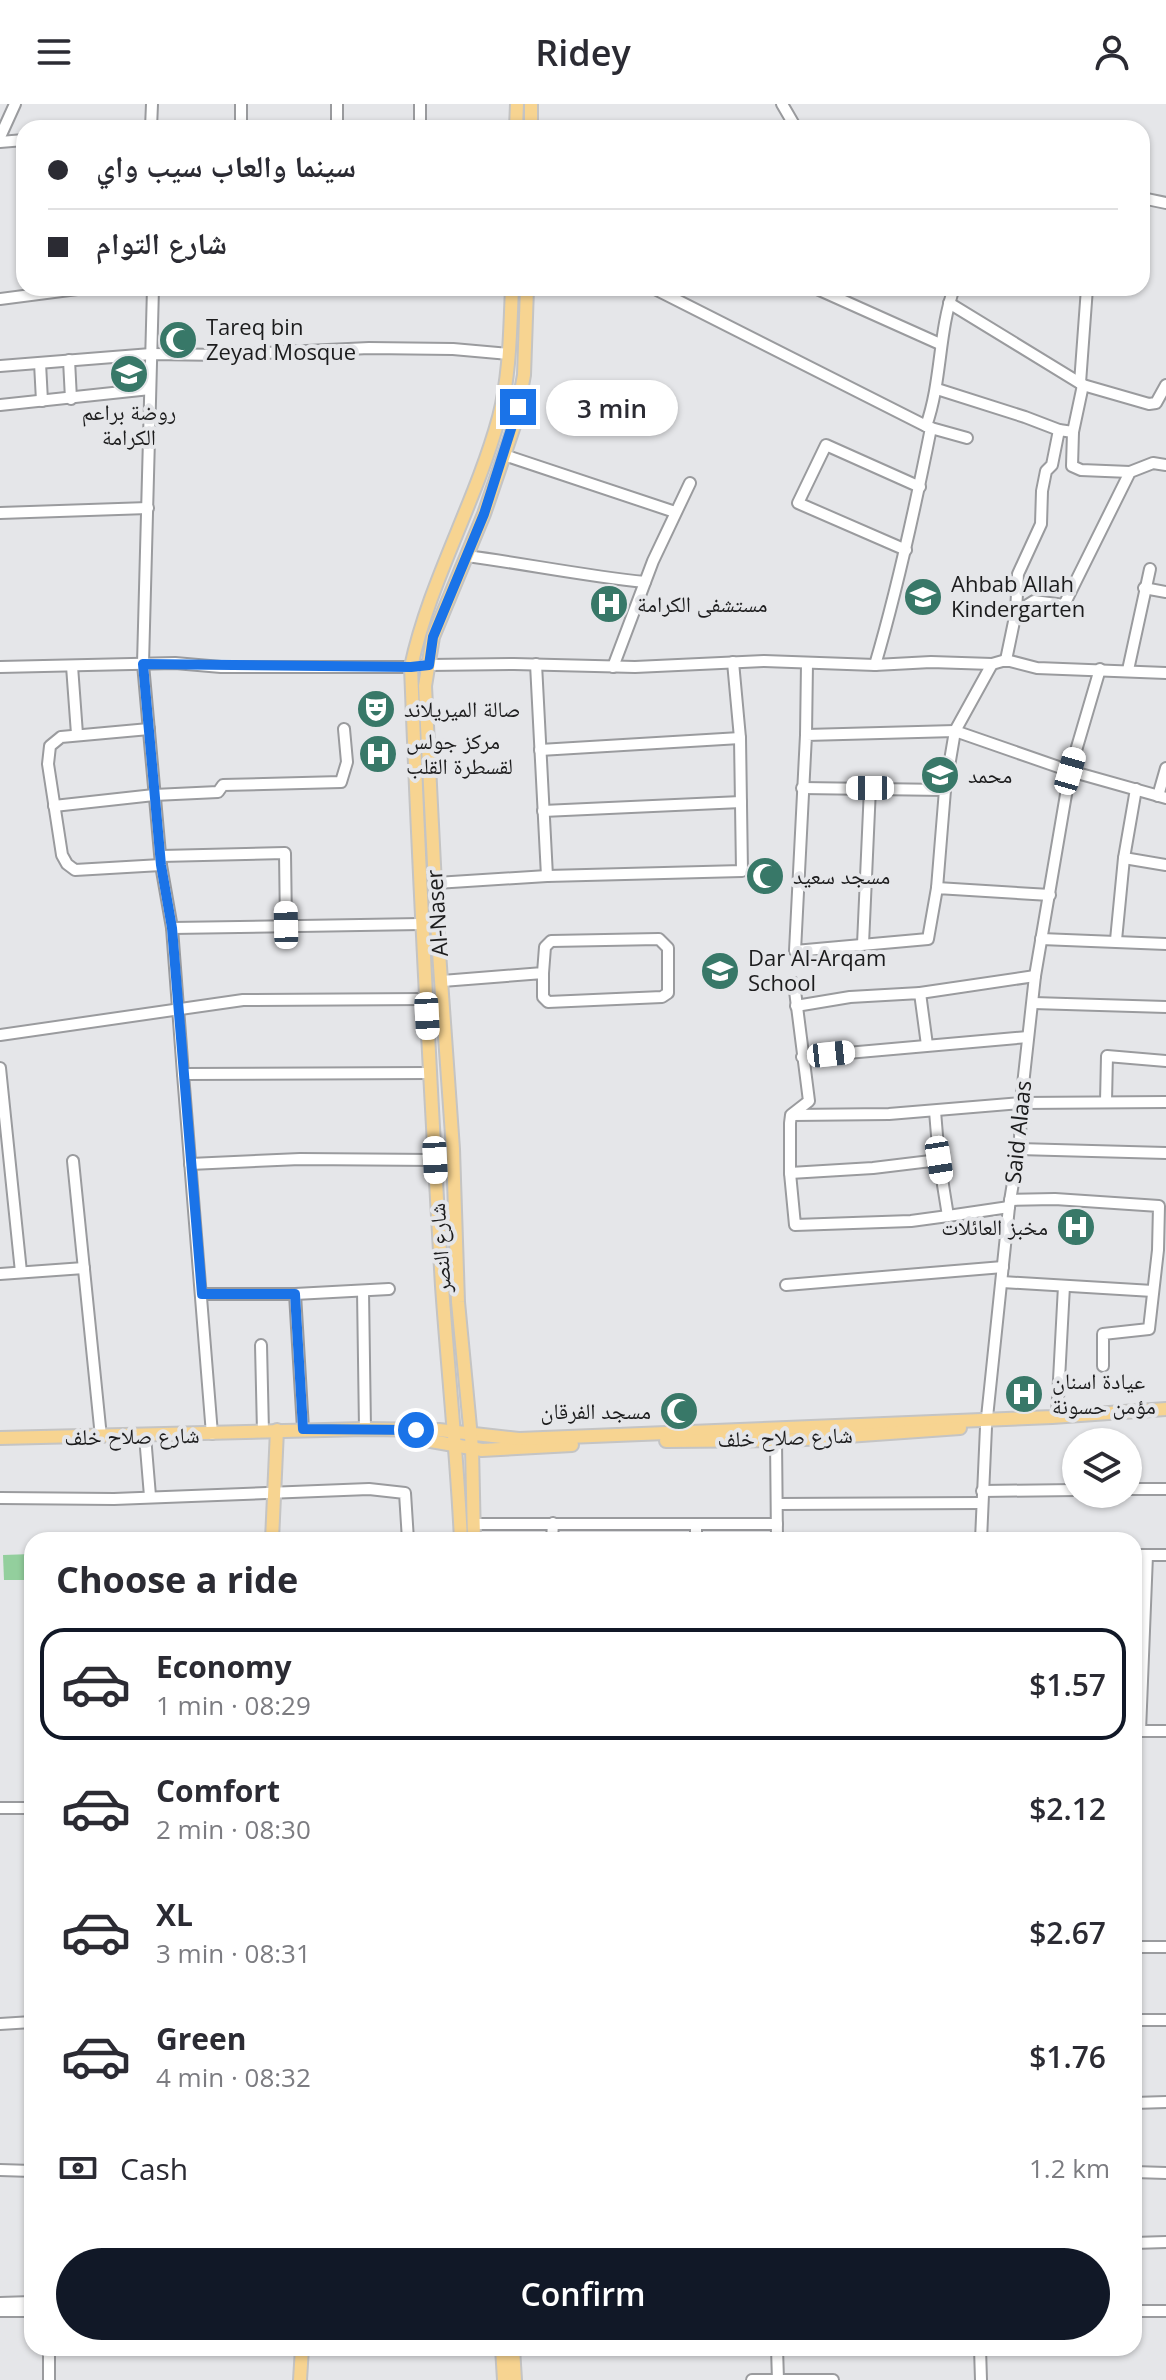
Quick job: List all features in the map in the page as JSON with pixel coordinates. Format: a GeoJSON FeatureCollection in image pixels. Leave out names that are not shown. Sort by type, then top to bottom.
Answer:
{"type":"FeatureCollection","features":[{"type":"Feature","properties":{"kind":"main road","name":"شارع النصر"},"geometry":{"type":"LineString","coordinates":[[461,1532],[421,924],[411,667],[421,628],[469,506],[499,417],[509,354],[512,296]]}},
{"type":"Feature","properties":{"kind":"main road","name":"Al-Naser"},"geometry":{"type":"LineString","coordinates":[[472,1448],[458,1302],[453,1149],[425,686],[433,637],[467,556],[515,423],[524,375],[527,296]]}},
{"type":"Feature","properties":{"kind":"main road","name":"شارع صلاح خلف"},"geometry":{"type":"LineString","coordinates":[[0,1438],[365,1429],[456,1438],[482,1450],[529,1449],[679,1440],[776,1439],[1166,1409]]}},
{"type":"Feature","properties":{"kind":"main road","name":"شارع صلاح خلف"},"geometry":{"type":"LineString","coordinates":[[456,1438],[471,1432],[519,1439],[1166,1417]]}},
{"type":"Feature","properties":{"kind":"main road"},"geometry":{"type":"LineString","coordinates":[[272,1532],[277,1430]]}},
{"type":"Feature","properties":{"kind":"main road"},"geometry":{"type":"LineString","coordinates":[[472,1448],[474,1532]]}},
{"type":"Feature","properties":{"kind":"main road"},"geometry":{"type":"LineString","coordinates":[[300,2380],[302,2356]]}},
{"type":"Feature","properties":{"kind":"main road"},"geometry":{"type":"LineString","coordinates":[[309,2356],[309,2380]]}},
{"type":"Feature","properties":{"kind":"main road"},"geometry":{"type":"LineString","coordinates":[[502,2356],[504,2380]]}},
{"type":"Feature","properties":{"kind":"main road"},"geometry":{"type":"LineString","coordinates":[[514,2356],[515,2380]]}},
{"type":"Feature","properties":{"kind":"street"},"geometry":{"type":"LineString","coordinates":[[0,139],[15,104]]}},
{"type":"Feature","properties":{"kind":"street"},"geometry":{"type":"LineString","coordinates":[[153,296],[143,664],[161,860],[172,928],[212,1434]]}},
{"type":"Feature","properties":{"kind":"street"},"geometry":{"type":"LineString","coordinates":[[669,296],[929,427],[967,438]]}},
{"type":"Feature","properties":{"kind":"street"},"geometry":{"type":"LineString","coordinates":[[833,296],[940,344]]}},
{"type":"Feature","properties":{"kind":"street"},"geometry":{"type":"LineString","coordinates":[[875,665],[920,487],[937,389],[940,344],[951,296]]}},
{"type":"Feature","properties":{"kind":"street"},"geometry":{"type":"LineString","coordinates":[[1087,296],[1082,384],[1073,432],[1072,466],[1081,470],[1130,472],[1153,463],[1166,465]]}},
{"type":"Feature","properties":{"kind":"street"},"geometry":{"type":"LineString","coordinates":[[949,303],[1082,384],[1149,404],[1156,403],[1166,385]]}},
{"type":"Feature","properties":{"kind":"street"},"geometry":{"type":"LineString","coordinates":[[0,366],[151,354],[223,355],[369,348],[453,349],[509,354]]}},
{"type":"Feature","properties":{"kind":"street"},"geometry":{"type":"LineString","coordinates":[[69,360],[71,399]]}},
{"type":"Feature","properties":{"kind":"street"},"geometry":{"type":"LineString","coordinates":[[40,363],[42,401]]}},
{"type":"Feature","properties":{"kind":"street"},"geometry":{"type":"LineString","coordinates":[[0,405],[150,389]]}},
{"type":"Feature","properties":{"kind":"street"},"geometry":{"type":"LineString","coordinates":[[937,389],[1073,432]]}},
{"type":"Feature","properties":{"kind":"street"},"geometry":{"type":"LineString","coordinates":[[1006,660],[1016,612],[1018,574],[1041,524],[1044,481],[1046,471],[1052,465],[1059,430]]}},
{"type":"Feature","properties":{"kind":"street"},"geometry":{"type":"LineString","coordinates":[[906,550],[798,503],[826,445],[920,487]]}},
{"type":"Feature","properties":{"kind":"street"},"geometry":{"type":"LineString","coordinates":[[504,455],[675,512]]}},
{"type":"Feature","properties":{"kind":"street"},"geometry":{"type":"LineString","coordinates":[[1016,612],[1034,601],[1064,605],[1130,472]]}},
{"type":"Feature","properties":{"kind":"street"},"geometry":{"type":"LineString","coordinates":[[613,667],[645,582],[690,483]]}},
{"type":"Feature","properties":{"kind":"street"},"geometry":{"type":"LineString","coordinates":[[0,513],[148,508]]}},
{"type":"Feature","properties":{"kind":"street"},"geometry":{"type":"LineString","coordinates":[[467,556],[554,568],[582,576],[645,582]]}},
{"type":"Feature","properties":{"kind":"street"},"geometry":{"type":"LineString","coordinates":[[1128,670],[1150,569]]}},
{"type":"Feature","properties":{"kind":"street"},"geometry":{"type":"LineString","coordinates":[[1144,588],[1166,592]]}},
{"type":"Feature","properties":{"kind":"street"},"geometry":{"type":"LineString","coordinates":[[0,667],[536,664],[613,667],[733,662],[992,664],[1006,660],[1037,668],[1166,673]]}},
{"type":"Feature","properties":{"kind":"street"},"geometry":{"type":"LineString","coordinates":[[436,883],[547,876],[742,871],[740,738],[733,662]]}},
{"type":"Feature","properties":{"kind":"street"},"geometry":{"type":"LineString","coordinates":[[807,663],[795,951],[928,939],[955,731],[992,664]]}},
{"type":"Feature","properties":{"kind":"street"},"geometry":{"type":"LineString","coordinates":[[536,664],[547,876]]}},
{"type":"Feature","properties":{"kind":"street"},"geometry":{"type":"LineString","coordinates":[[72,666],[77,734]]}},
{"type":"Feature","properties":{"kind":"street","name":"Said Alaas"},"geometry":{"type":"LineString","coordinates":[[981,1532],[987,1423],[1035,976],[1070,771],[1100,669]]}},
{"type":"Feature","properties":{"kind":"street"},"geometry":{"type":"LineString","coordinates":[[149,729],[77,734],[61,737],[50,746],[48,764],[54,806],[62,855],[67,864],[75,870],[161,860],[285,853],[286,925]]}},
{"type":"Feature","properties":{"kind":"street"},"geometry":{"type":"LineString","coordinates":[[54,806],[154,795],[218,792],[223,785],[341,782],[347,762],[344,729]]}},
{"type":"Feature","properties":{"kind":"street"},"geometry":{"type":"LineString","coordinates":[[806,735],[955,731],[1070,771],[1162,797],[1166,768]]}},
{"type":"Feature","properties":{"kind":"street"},"geometry":{"type":"LineString","coordinates":[[540,750],[740,738]]}},
{"type":"Feature","properties":{"kind":"street"},"geometry":{"type":"LineString","coordinates":[[802,788],[945,790]]}},
{"type":"Feature","properties":{"kind":"street"},"geometry":{"type":"LineString","coordinates":[[863,944],[870,788]]}},
{"type":"Feature","properties":{"kind":"street"},"geometry":{"type":"LineString","coordinates":[[1116,940],[1124,858],[1136,789]]}},
{"type":"Feature","properties":{"kind":"street"},"geometry":{"type":"LineString","coordinates":[[543,811],[741,802]]}},
{"type":"Feature","properties":{"kind":"street"},"geometry":{"type":"LineString","coordinates":[[1124,858],[1166,865]]}},
{"type":"Feature","properties":{"kind":"street"},"geometry":{"type":"LineString","coordinates":[[937,888],[1050,895]]}},
{"type":"Feature","properties":{"kind":"street"},"geometry":{"type":"LineString","coordinates":[[172,928],[421,924]]}},
{"type":"Feature","properties":{"kind":"street"},"geometry":{"type":"LineString","coordinates":[[659,939],[668,948],[668,993],[662,997],[548,1002],[543,997],[543,973],[545,947],[551,941],[659,939]]}},
{"type":"Feature","properties":{"kind":"street"},"geometry":{"type":"LineString","coordinates":[[1041,939],[1166,944]]}},
{"type":"Feature","properties":{"kind":"street"},"geometry":{"type":"LineString","coordinates":[[442,981],[543,973]]}},
{"type":"Feature","properties":{"kind":"street"},"geometry":{"type":"LineString","coordinates":[[796,1006],[850,997],[920,993],[1035,976]]}},
{"type":"Feature","properties":{"kind":"street"},"geometry":{"type":"LineString","coordinates":[[791,1115],[809,1101],[794,983]]}},
{"type":"Feature","properties":{"kind":"street"},"geometry":{"type":"LineString","coordinates":[[920,993],[927,1045]]}},
{"type":"Feature","properties":{"kind":"street"},"geometry":{"type":"LineString","coordinates":[[0,1035],[243,1000],[426,999]]}},
{"type":"Feature","properties":{"kind":"street"},"geometry":{"type":"LineString","coordinates":[[1033,1003],[1166,1007]]}},
{"type":"Feature","properties":{"kind":"street"},"geometry":{"type":"LineString","coordinates":[[802,1057],[1028,1037]]}},
{"type":"Feature","properties":{"kind":"street"},"geometry":{"type":"LineString","coordinates":[[1106,1101],[1107,1056],[1166,1061]]}},
{"type":"Feature","properties":{"kind":"street"},"geometry":{"type":"LineString","coordinates":[[0,1068],[21,1272]]}},
{"type":"Feature","properties":{"kind":"street"},"geometry":{"type":"LineString","coordinates":[[183,1074],[430,1073]]}},
{"type":"Feature","properties":{"kind":"street"},"geometry":{"type":"LineString","coordinates":[[791,1115],[889,1114],[1021,1103],[1166,1102]]}},
{"type":"Feature","properties":{"kind":"street"},"geometry":{"type":"LineString","coordinates":[[935,1111],[948,1216]]}},
{"type":"Feature","properties":{"kind":"street"},"geometry":{"type":"LineString","coordinates":[[791,1115],[790,1173],[795,1225],[911,1221],[1010,1203],[1055,1199],[1159,1206],[1158,1250],[1149,1329],[1103,1334],[1103,1366]]}},
{"type":"Feature","properties":{"kind":"street"},"geometry":{"type":"LineString","coordinates":[[1018,1149],[1166,1153]]}},
{"type":"Feature","properties":{"kind":"street"},"geometry":{"type":"LineString","coordinates":[[190,1164],[300,1159],[435,1160]]}},
{"type":"Feature","properties":{"kind":"street"},"geometry":{"type":"LineString","coordinates":[[790,1173],[939,1160]]}},
{"type":"Feature","properties":{"kind":"street"},"geometry":{"type":"LineString","coordinates":[[73,1161],[101,1437]]}},
{"type":"Feature","properties":{"kind":"street"},"geometry":{"type":"LineString","coordinates":[[786,1285],[1003,1267]]}},
{"type":"Feature","properties":{"kind":"street"},"geometry":{"type":"LineString","coordinates":[[0,1274],[84,1268]]}},
{"type":"Feature","properties":{"kind":"street"},"geometry":{"type":"LineString","coordinates":[[1002,1282],[1153,1291]]}},
{"type":"Feature","properties":{"kind":"street"},"geometry":{"type":"LineString","coordinates":[[1057,1417],[1064,1286]]}},
{"type":"Feature","properties":{"kind":"street"},"geometry":{"type":"LineString","coordinates":[[202,1294],[295,1294],[389,1289]]}},
{"type":"Feature","properties":{"kind":"street"},"geometry":{"type":"LineString","coordinates":[[363,1291],[365,1429]]}},
{"type":"Feature","properties":{"kind":"street"},"geometry":{"type":"LineString","coordinates":[[295,1294],[303,1429]]}},
{"type":"Feature","properties":{"kind":"street"},"geometry":{"type":"LineString","coordinates":[[261,1345],[263,1432]]}},
{"type":"Feature","properties":{"kind":"street"},"geometry":{"type":"LineString","coordinates":[[145,1436],[150,1496]]}},
{"type":"Feature","properties":{"kind":"street"},"geometry":{"type":"LineString","coordinates":[[776,1439],[777,1532]]}},
{"type":"Feature","properties":{"kind":"street"},"geometry":{"type":"LineString","coordinates":[[0,1498],[114,1499],[369,1489],[405,1493],[407,1532]]}},
{"type":"Feature","properties":{"kind":"street"},"geometry":{"type":"LineString","coordinates":[[1142,1489],[1166,1489]]}},
{"type":"Feature","properties":{"kind":"street"},"geometry":{"type":"LineString","coordinates":[[982,1491],[1062,1490]]}},
{"type":"Feature","properties":{"kind":"street"},"geometry":{"type":"LineString","coordinates":[[777,1504],[981,1503]]}},
{"type":"Feature","properties":{"kind":"street"},"geometry":{"type":"LineString","coordinates":[[552,1532],[553,1523]]}},
{"type":"Feature","properties":{"kind":"street"},"geometry":{"type":"LineString","coordinates":[[474,1524],[777,1524]]}},
{"type":"Feature","properties":{"kind":"street"},"geometry":{"type":"LineString","coordinates":[[696,1525],[696,1532]]}},
{"type":"Feature","properties":{"kind":"street"},"geometry":{"type":"LineString","coordinates":[[1142,1555],[1166,1555]]}},
{"type":"Feature","properties":{"kind":"street"},"geometry":{"type":"LineString","coordinates":[[1142,1643],[1147,1555]]}},
{"type":"Feature","properties":{"kind":"street"},"geometry":{"type":"LineString","coordinates":[[1142,1731],[1166,1731]]}},
{"type":"Feature","properties":{"kind":"street"},"geometry":{"type":"LineString","coordinates":[[0,1808],[24,1808]]}},
{"type":"Feature","properties":{"kind":"street"},"geometry":{"type":"LineString","coordinates":[[1142,1947],[1166,1947]]}},
{"type":"Feature","properties":{"kind":"street"},"geometry":{"type":"LineString","coordinates":[[1142,2020],[1166,2020]]}},
{"type":"Feature","properties":{"kind":"street"},"geometry":{"type":"LineString","coordinates":[[0,2024],[24,2022]]}},
{"type":"Feature","properties":{"kind":"street"},"geometry":{"type":"LineString","coordinates":[[1142,2103],[1166,2102]]}},
{"type":"Feature","properties":{"kind":"street"},"geometry":{"type":"LineString","coordinates":[[0,2170],[24,2171]]}},
{"type":"Feature","properties":{"kind":"street"},"geometry":{"type":"LineString","coordinates":[[1142,2172],[1166,2173]]}},
{"type":"Feature","properties":{"kind":"street"},"geometry":{"type":"LineString","coordinates":[[1142,2243],[1166,2242]]}},
{"type":"Feature","properties":{"kind":"street"},"geometry":{"type":"LineString","coordinates":[[0,2303],[24,2302]]}},
{"type":"Feature","properties":{"kind":"street"},"geometry":{"type":"LineString","coordinates":[[0,2311],[24,2311]]}},
{"type":"Feature","properties":{"kind":"street"},"geometry":{"type":"LineString","coordinates":[[1142,2311],[1166,2311]]}},
{"type":"Feature","properties":{"kind":"street"},"geometry":{"type":"LineString","coordinates":[[49,2356],[49,2380]]}},
{"type":"Feature","properties":{"kind":"street"},"geometry":{"type":"LineString","coordinates":[[777,2356],[778,2380]]}},
{"type":"Feature","properties":{"kind":"street"},"geometry":{"type":"LineString","coordinates":[[980,2356],[981,2380]]}},
{"type":"Feature","properties":{"kind":"street"},"geometry":{"type":"LineString","coordinates":[[752,2380],[833,2380]]}},
{"type":"Feature","properties":{"kind":"green space"},"geometry":{"type":"Polygon","coordinates":[[[24,1554],[24,1580],[4,1580],[3,1555],[24,1554]]]}},
{"type":"Feature","properties":{"kind":"place","name":"Tareq bin Zeyad Mosque"},"geometry":{"type":"Point","coordinates":[178,340]}},
{"type":"Feature","properties":{"kind":"place","name":"روضة براعم الكرامة"},"geometry":{"type":"Point","coordinates":[129,374]}},
{"type":"Feature","properties":{"kind":"place","name":"Ahbab Allah Kindergarten"},"geometry":{"type":"Point","coordinates":[923,597]}},
{"type":"Feature","properties":{"kind":"place","name":"مستشفى الكرامة"},"geometry":{"type":"Point","coordinates":[609,604]}},
{"type":"Feature","properties":{"kind":"place","name":"صالة الميريلاند"},"geometry":{"type":"Point","coordinates":[376,709]}},
{"type":"Feature","properties":{"kind":"place","name":"مركز جولس لقسطرة القلب"},"geometry":{"type":"Point","coordinates":[378,754]}},
{"type":"Feature","properties":{"kind":"place","name":"محمد"},"geometry":{"type":"Point","coordinates":[940,775]}},
{"type":"Feature","properties":{"kind":"place","name":"مسجد سعيد"},"geometry":{"type":"Point","coordinates":[765,876]}},
{"type":"Feature","properties":{"kind":"place","name":"Dar Al-Arqam School"},"geometry":{"type":"Point","coordinates":[720,971]}},
{"type":"Feature","properties":{"kind":"place","name":"مخبز العائلات"},"geometry":{"type":"Point","coordinates":[1076,1227]}},
{"type":"Feature","properties":{"kind":"place","name":"عيادة اسنان مؤمن حسونة"},"geometry":{"type":"Point","coordinates":[1024,1394]}},
{"type":"Feature","properties":{"kind":"place","name":"مسجد الفرقان"},"geometry":{"type":"Point","coordinates":[679,1411]}},
{"type":"Feature","properties":{"kind":"route"},"geometry":{"type":"LineString","coordinates":[[416,1430],[303,1429],[295,1294],[202,1294],[172,928],[161,865],[143,664],[221,667],[429,665],[433,637],[484,514],[518,407]]}}]}
